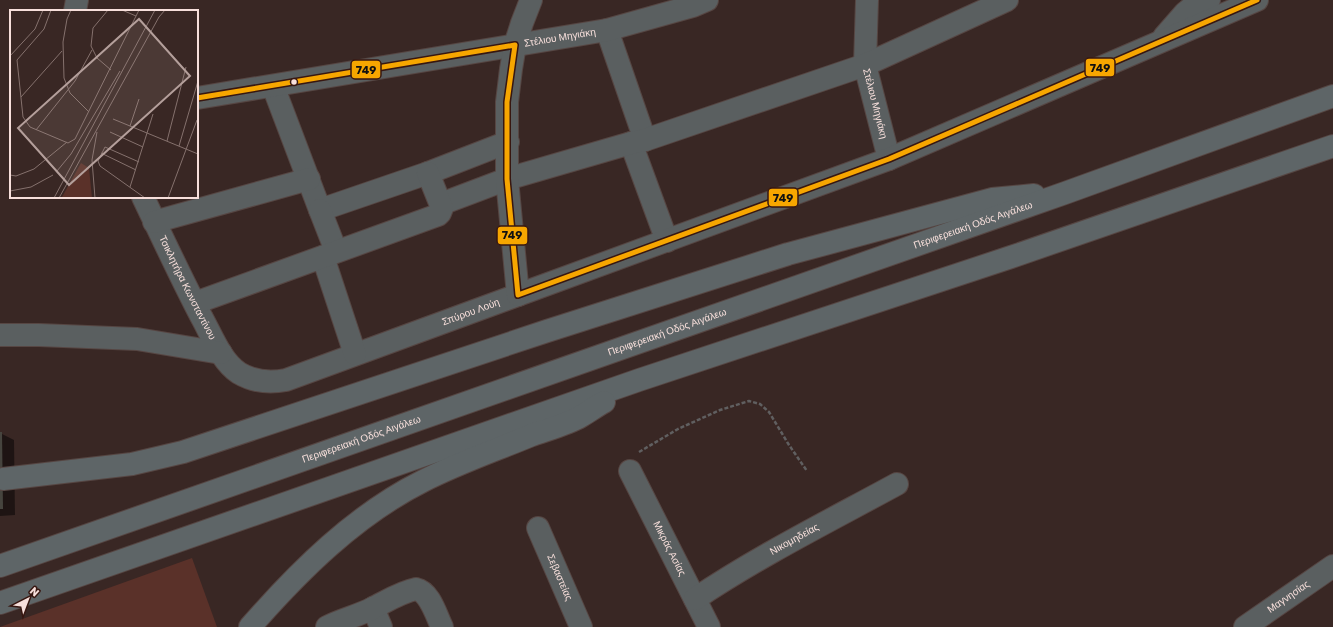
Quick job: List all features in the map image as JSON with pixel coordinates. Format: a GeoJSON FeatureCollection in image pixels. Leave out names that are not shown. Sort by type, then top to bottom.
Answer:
{"type":"FeatureCollection","features":[{"type":"Feature","properties":{"kind":"highway","name":"Περιφερειακή Οδός Αιγάλεω"},"geometry":{"type":"LineString","coordinates":[[0,566],[1065,193],[1333,96]]}},
{"type":"Feature","properties":{"kind":"highway"},"geometry":{"type":"LineString","coordinates":[[0,602],[639,380],[1011,257],[1333,146]]}},
{"type":"Feature","properties":{"kind":"highway"},"geometry":{"type":"LineString","coordinates":[[3,479],[132,464],[184,452],[547,331],[788,254],[992,199],[1065,193]]}},
{"type":"Feature","properties":{"kind":"highway"},"geometry":{"type":"LineString","coordinates":[[250,627],[277,596],[322,553],[353,526],[386,502],[423,481],[468,461],[578,418],[639,380]]}},
{"type":"Feature","properties":{"kind":"street"},"geometry":{"type":"LineString","coordinates":[[76,10],[77,0]]}},
{"type":"Feature","properties":{"kind":"street"},"geometry":{"type":"LineString","coordinates":[[518,295],[507,179],[507,102],[510,69],[515,45],[531,0]]}},
{"type":"Feature","properties":{"kind":"street","name":"Στέλιου Μηγιάκη"},"geometry":{"type":"LineString","coordinates":[[198,98],[607,30],[693,6],[708,0]]}},
{"type":"Feature","properties":{"kind":"street","name":"Στέλιου Μηγιάκη"},"geometry":{"type":"LineString","coordinates":[[867,0],[866,65],[889,159]]}},
{"type":"Feature","properties":{"kind":"street"},"geometry":{"type":"LineString","coordinates":[[441,204],[507,179],[638,142],[866,65],[1007,0]]}},
{"type":"Feature","properties":{"kind":"street"},"geometry":{"type":"LineString","coordinates":[[1160,41],[1185,13],[1209,0]]}},
{"type":"Feature","properties":{"kind":"street","name":"Σπύρου Λούη"},"geometry":{"type":"LineString","coordinates":[[239,373],[254,380],[270,383],[286,380],[668,241],[889,159],[1257,0]]}},
{"type":"Feature","properties":{"kind":"street"},"geometry":{"type":"LineString","coordinates":[[607,30],[638,142],[668,241]]}},
{"type":"Feature","properties":{"kind":"street"},"geometry":{"type":"LineString","coordinates":[[273,86],[320,210],[355,354]]}},
{"type":"Feature","properties":{"kind":"street"},"geometry":{"type":"LineString","coordinates":[[320,210],[428,173],[508,142]]}},
{"type":"Feature","properties":{"kind":"street"},"geometry":{"type":"LineString","coordinates":[[194,303],[438,215],[442,210],[441,204],[428,173]]}},
{"type":"Feature","properties":{"kind":"street"},"geometry":{"type":"LineString","coordinates":[[154,222],[309,179]]}},
{"type":"Feature","properties":{"kind":"street","name":"Τσικλητήρα Κωνσταντίνου"},"geometry":{"type":"LineString","coordinates":[[142,198],[194,303],[221,353],[230,365],[239,373]]}},
{"type":"Feature","properties":{"kind":"street"},"geometry":{"type":"LineString","coordinates":[[0,335],[137,339],[221,353]]}},
{"type":"Feature","properties":{"kind":"street","name":"Μικράς Ασίας"},"geometry":{"type":"LineString","coordinates":[[630,471],[709,627]]}},
{"type":"Feature","properties":{"kind":"street","name":"Νικομηδείας"},"geometry":{"type":"LineString","coordinates":[[695,599],[754,562],[897,484]]}},
{"type":"Feature","properties":{"kind":"street","name":"Σεβαστείας"},"geometry":{"type":"LineString","coordinates":[[538,528],[581,627]]}},
{"type":"Feature","properties":{"kind":"street","name":"Μαγνησίας"},"geometry":{"type":"LineString","coordinates":[[1245,627],[1333,566]]}},
{"type":"Feature","properties":{"kind":"street"},"geometry":{"type":"LineString","coordinates":[[327,627],[336,622],[377,618],[384,601],[412,590],[421,590],[428,597],[442,627]]}},
{"type":"Feature","properties":{"kind":"path"},"geometry":{"type":"LineString","coordinates":[[630,471],[631,461],[638,452],[654,442],[678,429],[720,410],[748,401],[760,404],[769,412],[788,445],[807,471]]}},
{"type":"Feature","properties":{"kind":"shaded area"},"geometry":{"type":"Polygon","coordinates":[[[192,558],[217,627],[0,627],[192,558]]]}},
{"type":"Feature","properties":{"kind":"building"},"geometry":{"type":"Polygon","coordinates":[[[0,432],[2,432],[3,509],[0,509],[0,432]]]}},
{"type":"Feature","properties":{"kind":"transit line","name":"749"},"geometry":{"type":"LineString","coordinates":[[198,98],[515,45],[507,102],[507,179],[518,295],[889,159],[1257,0]]}}]}
